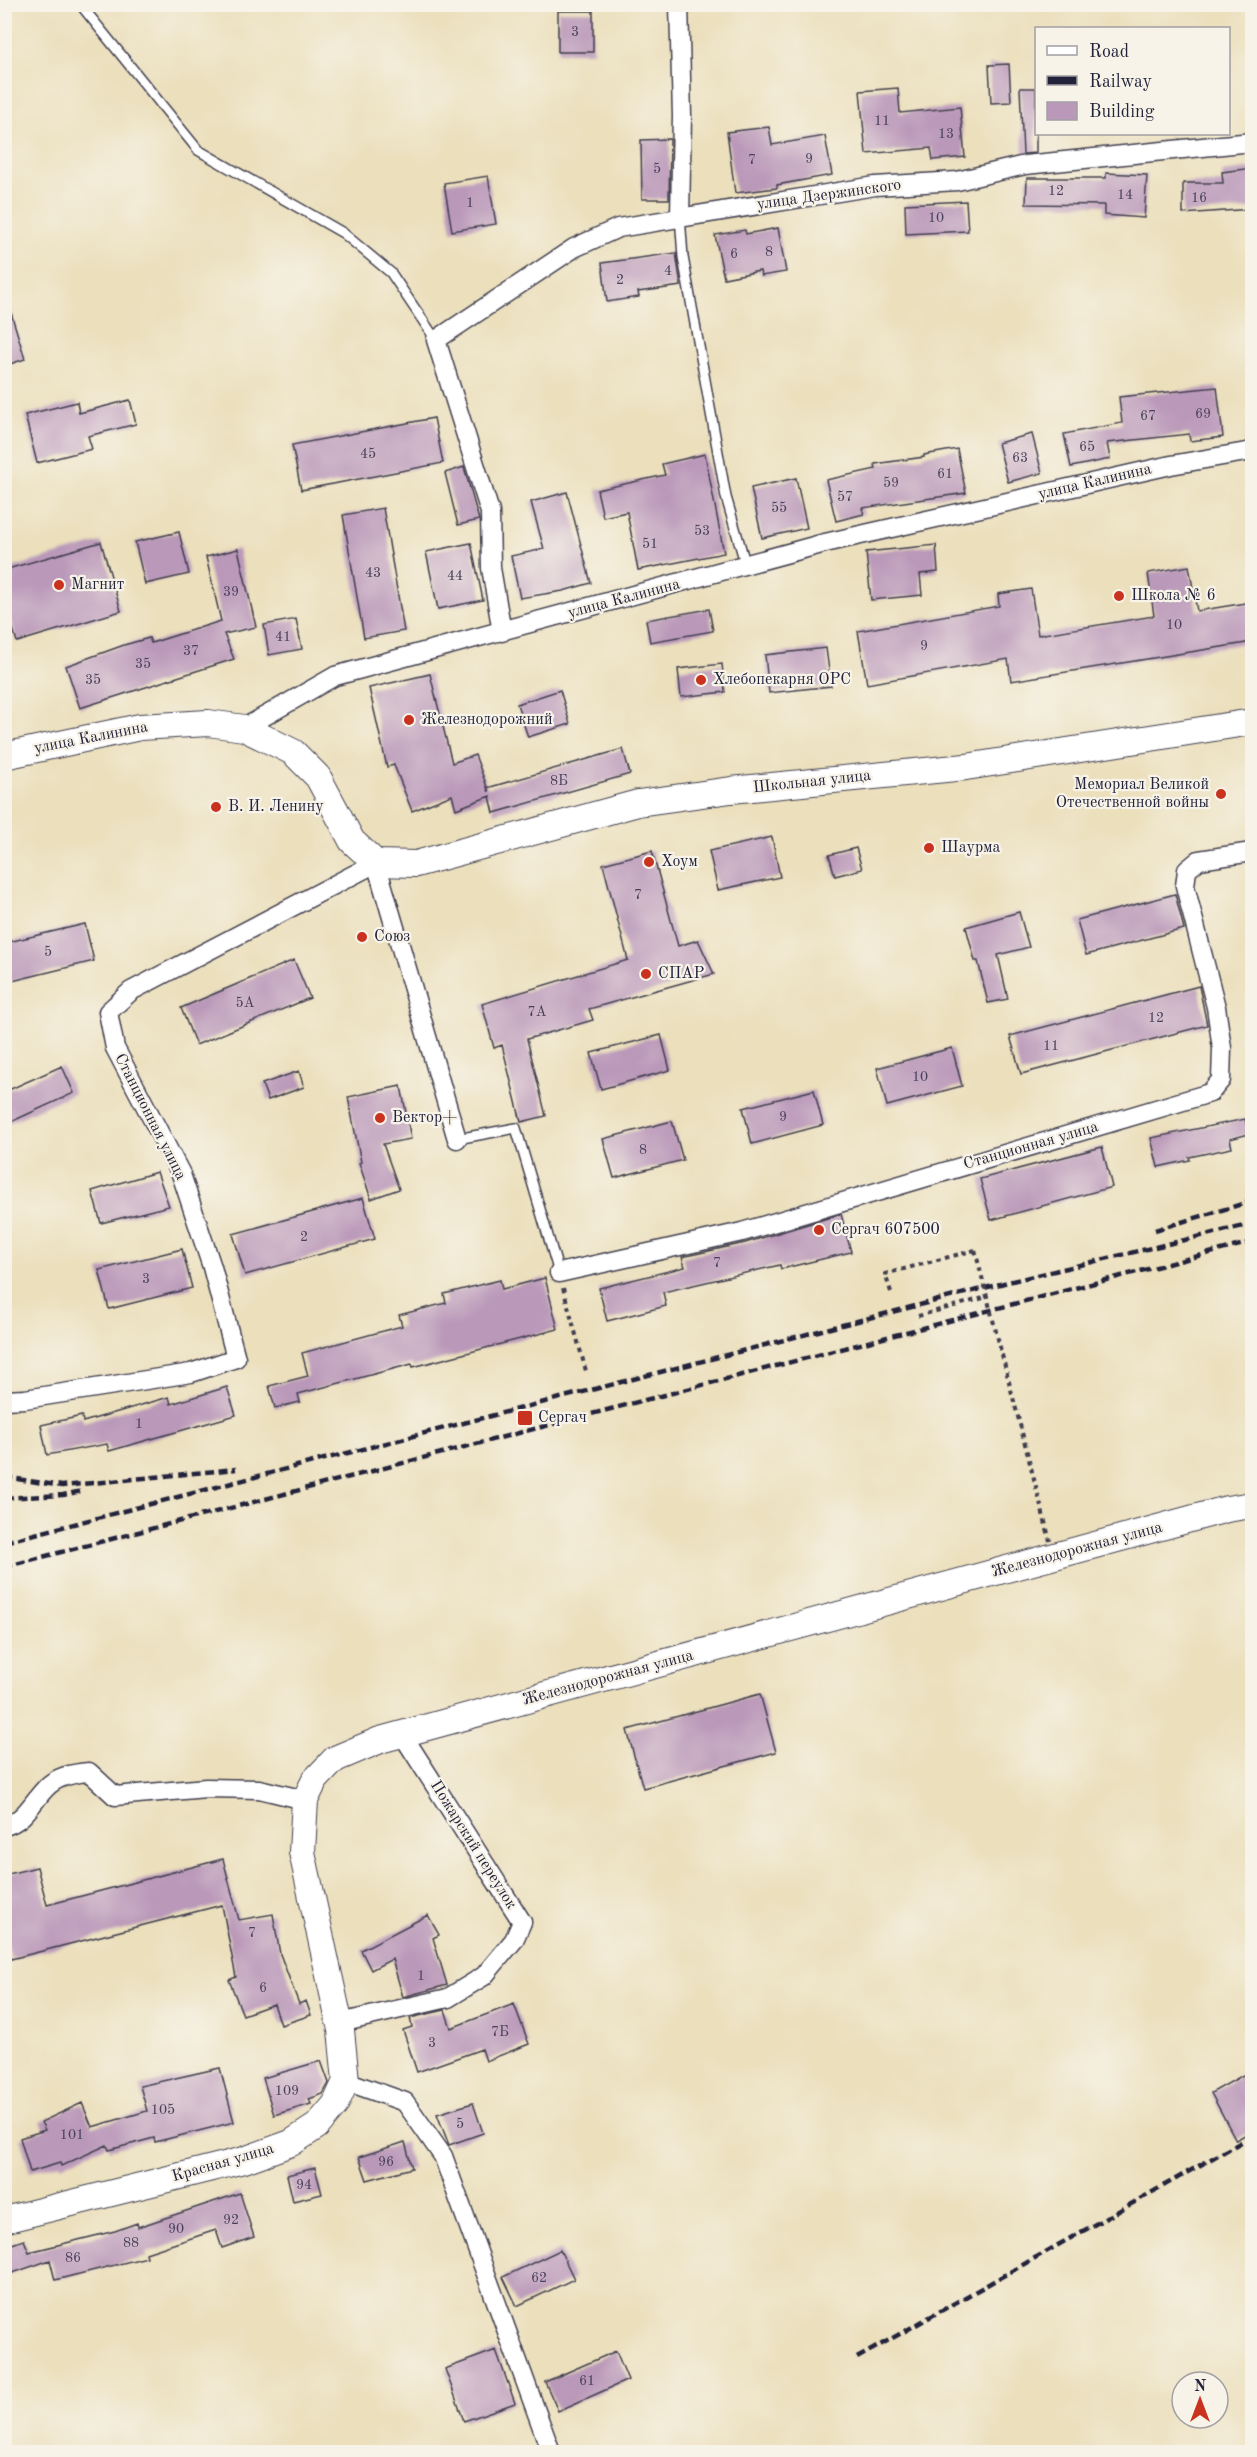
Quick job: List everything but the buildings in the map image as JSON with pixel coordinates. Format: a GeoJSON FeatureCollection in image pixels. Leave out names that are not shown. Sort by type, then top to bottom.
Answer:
{"type":"FeatureCollection","features":[{"type":"Feature","properties":{"kind":"street"},"geometry":{"type":"LineString","coordinates":[[679,4],[682,116],[680,216]]}},
{"type":"Feature","properties":{"kind":"street","name":"улица Дзержинского"},"geometry":{"type":"LineString","coordinates":[[436,340],[574,248],[618,228],[680,216],[875,186],[957,181],[1025,165],[1252,142]]}},
{"type":"Feature","properties":{"kind":"street"},"geometry":{"type":"LineString","coordinates":[[436,340],[490,512],[491,568],[502,632]]}},
{"type":"Feature","properties":{"kind":"street","name":"улица Калинина"},"geometry":{"type":"LineString","coordinates":[[4,756],[140,727],[208,723],[244,728],[335,676],[825,543],[1171,465],[1252,451]]}},
{"type":"Feature","properties":{"kind":"street","name":"Школьная улица"},"geometry":{"type":"LineString","coordinates":[[376,863],[416,864],[638,803],[731,790],[966,766],[1252,722]]}},
{"type":"Feature","properties":{"kind":"street"},"geometry":{"type":"LineString","coordinates":[[244,728],[293,752],[318,777],[352,841],[376,863],[457,1139]]}},
{"type":"Feature","properties":{"kind":"street","name":"Станционная улица"},"geometry":{"type":"LineString","coordinates":[[560,1274],[742,1232],[1210,1093],[1221,1080],[1222,1048],[1216,1007],[1185,886],[1186,870],[1199,860],[1252,852]]}},
{"type":"Feature","properties":{"kind":"street","name":"Станционная улица"},"geometry":{"type":"LineString","coordinates":[[4,1400],[25,1399],[191,1373],[236,1358],[212,1267],[181,1174],[115,1048],[108,1012],[131,991],[376,863]]}},
{"type":"Feature","properties":{"kind":"street","name":"Железнодорожная улица"},"geometry":{"type":"LineString","coordinates":[[305,1800],[315,1780],[335,1760],[380,1740],[1227,1509],[1252,1505]]}},
{"type":"Feature","properties":{"kind":"street","name":"Пожарский переулок"},"geometry":{"type":"LineString","coordinates":[[340,2023],[448,1998],[484,1976],[514,1940],[522,1922],[402,1734]]}},
{"type":"Feature","properties":{"kind":"street"},"geometry":{"type":"LineString","coordinates":[[4,1826],[17,1823],[50,1783],[73,1773],[89,1772],[115,1796],[216,1788],[259,1789],[305,1800],[302,1852],[340,2023],[346,2080],[405,2102],[443,2156],[551,2452]]}},
{"type":"Feature","properties":{"kind":"street","name":"Красная улица"},"geometry":{"type":"LineString","coordinates":[[4,2220],[244,2160],[291,2144],[317,2126],[335,2105],[346,2080]]}},
{"type":"Feature","properties":{"kind":"lane"},"geometry":{"type":"LineString","coordinates":[[80,4],[198,150],[343,233],[390,273],[436,340]]}},
{"type":"Feature","properties":{"kind":"lane"},"geometry":{"type":"LineString","coordinates":[[680,216],[683,257],[726,497],[746,566]]}},
{"type":"Feature","properties":{"kind":"lane"},"geometry":{"type":"LineString","coordinates":[[457,1139],[516,1128],[560,1274]]}},
{"type":"Feature","properties":{"kind":"path"},"geometry":{"type":"LineString","coordinates":[[891,1292],[885,1274],[975,1250],[1050,1541]]}},
{"type":"Feature","properties":{"kind":"path"},"geometry":{"type":"LineString","coordinates":[[560,1274],[586,1371]]}},
{"type":"Feature","properties":{"kind":"path"},"geometry":{"type":"LineString","coordinates":[[918,1316],[987,1297]]}},
{"type":"Feature","properties":{"kind":"railway"},"geometry":{"type":"LineString","coordinates":[[1155,1230],[1252,1201]]}},
{"type":"Feature","properties":{"kind":"railway"},"geometry":{"type":"LineString","coordinates":[[4,1542],[1008,1282],[1252,1224]]}},
{"type":"Feature","properties":{"kind":"railway"},"geometry":{"type":"LineString","coordinates":[[4,1567],[1252,1242]]}},
{"type":"Feature","properties":{"kind":"railway"},"geometry":{"type":"LineString","coordinates":[[4,1477],[62,1486],[236,1469]]}},
{"type":"Feature","properties":{"kind":"railway"},"geometry":{"type":"LineString","coordinates":[[4,1498],[63,1495],[82,1491]]}},
{"type":"Feature","properties":{"kind":"railway"},"geometry":{"type":"LineString","coordinates":[[857,2358],[1252,2136]]}},
{"type":"Feature","properties":{"kind":"place","name":"Магнит"},"geometry":{"type":"Point","coordinates":[59,585]}},
{"type":"Feature","properties":{"kind":"place","name":"Школа № 6"},"geometry":{"type":"Point","coordinates":[1119,596]}},
{"type":"Feature","properties":{"kind":"place","name":"Хлебопекарня ОРС"},"geometry":{"type":"Point","coordinates":[701,680]}},
{"type":"Feature","properties":{"kind":"place","name":"Железнодорожний"},"geometry":{"type":"Point","coordinates":[409,720]}},
{"type":"Feature","properties":{"kind":"place","name":"Мемориал Великой Отечественной войны"},"geometry":{"type":"Point","coordinates":[1221,794]}},
{"type":"Feature","properties":{"kind":"place","name":"В. И. Ленину"},"geometry":{"type":"Point","coordinates":[216,807]}},
{"type":"Feature","properties":{"kind":"place","name":"Шаурма"},"geometry":{"type":"Point","coordinates":[929,848]}},
{"type":"Feature","properties":{"kind":"place","name":"Хоум"},"geometry":{"type":"Point","coordinates":[649,862]}},
{"type":"Feature","properties":{"kind":"place","name":"Союз"},"geometry":{"type":"Point","coordinates":[362,937]}},
{"type":"Feature","properties":{"kind":"place","name":"СПАР"},"geometry":{"type":"Point","coordinates":[646,974]}},
{"type":"Feature","properties":{"kind":"place","name":"Вектор+"},"geometry":{"type":"Point","coordinates":[380,1118]}},
{"type":"Feature","properties":{"kind":"place","name":"Сергач 607500"},"geometry":{"type":"Point","coordinates":[819,1230]}},
{"type":"Feature","properties":{"kind":"place","name":"Сергач"},"geometry":{"type":"Point","coordinates":[525,1418]}}]}
